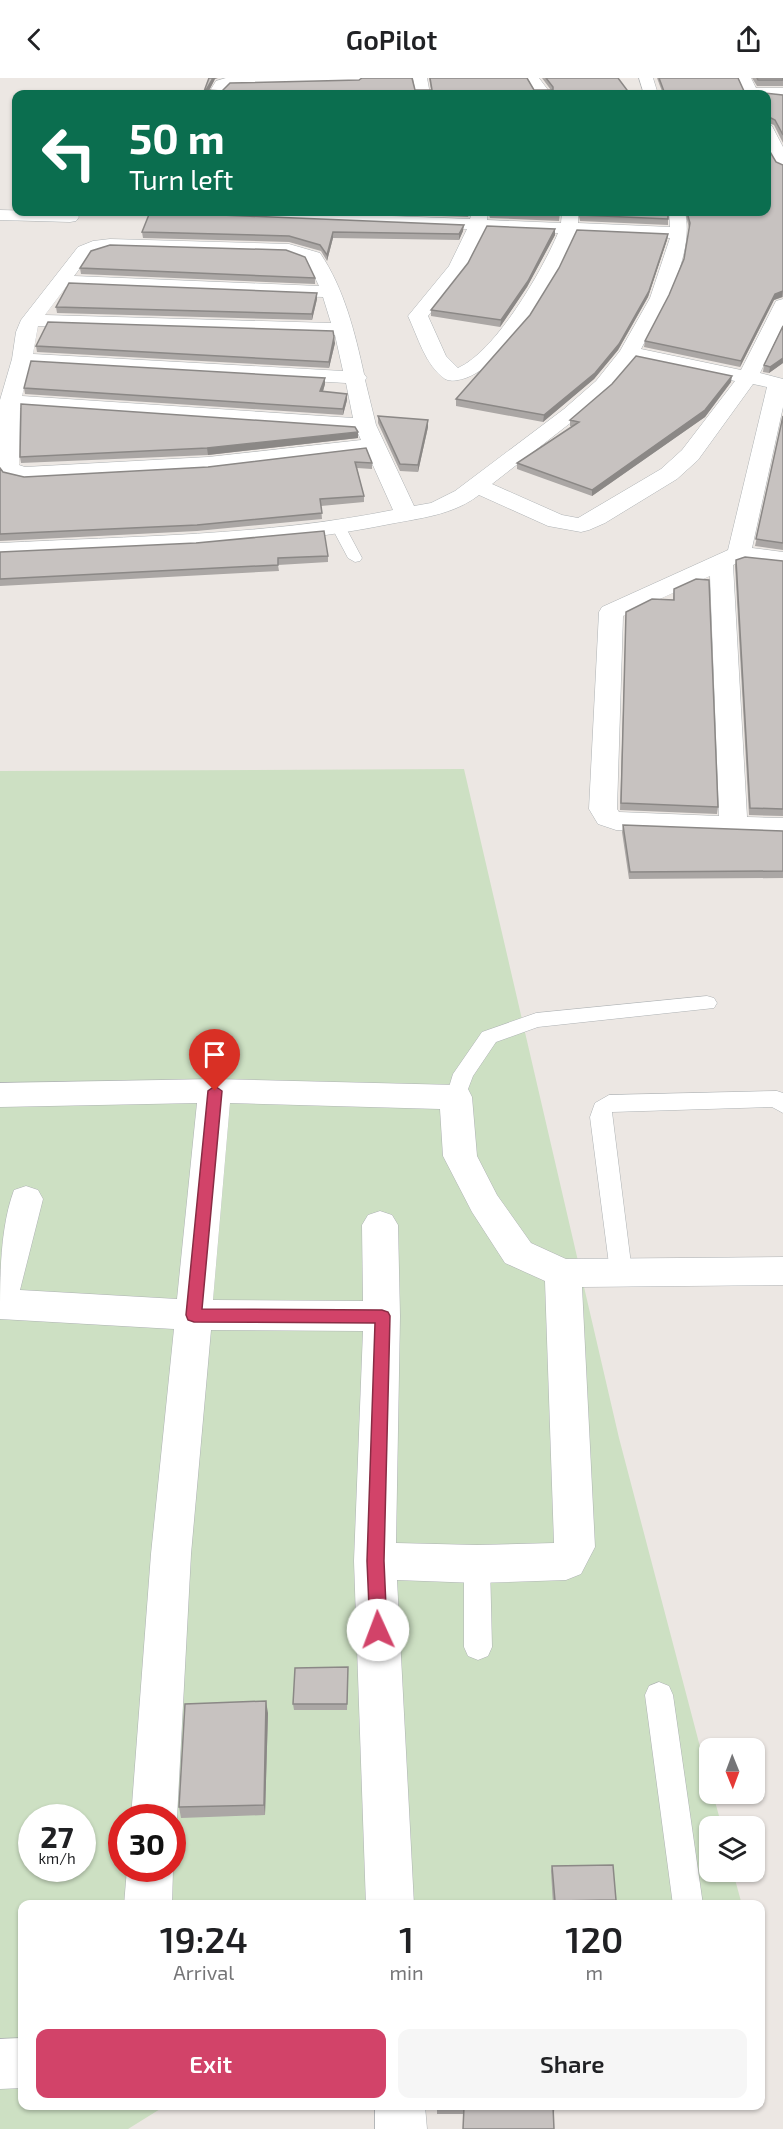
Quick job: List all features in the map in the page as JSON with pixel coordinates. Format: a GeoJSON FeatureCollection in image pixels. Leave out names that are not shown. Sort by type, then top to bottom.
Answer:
{"type":"FeatureCollection","features":[{"type":"Feature","properties":{"kind":"street"},"geometry":{"type":"LineString","coordinates":[[217,90],[221,84],[228,82],[359,79]]}},
{"type":"Feature","properties":{"kind":"street"},"geometry":{"type":"LineString","coordinates":[[771,141],[778,158]]}},
{"type":"Feature","properties":{"kind":"street"},"geometry":{"type":"LineString","coordinates":[[35,216],[70,217]]}},
{"type":"Feature","properties":{"kind":"street"},"geometry":{"type":"LineString","coordinates":[[0,550],[192,540],[339,528],[407,516],[450,503],[478,486],[603,385],[629,352],[659,298],[678,222],[402,216]]}},
{"type":"Feature","properties":{"kind":"street"},"geometry":{"type":"LineString","coordinates":[[479,218],[460,261],[418,316],[437,358],[453,375],[467,372],[498,344],[554,262],[569,220]]}},
{"type":"Feature","properties":{"kind":"street"},"geometry":{"type":"LineString","coordinates":[[372,445],[208,464],[25,474],[13,471],[8,466],[10,401],[22,360],[26,332],[31,320],[84,251],[99,245],[289,249],[314,257],[331,292],[357,378],[365,425],[372,445],[407,516]]}},
{"type":"Feature","properties":{"kind":"street"},"geometry":{"type":"LineString","coordinates":[[62,281],[331,292]]}},
{"type":"Feature","properties":{"kind":"street"},"geometry":{"type":"LineString","coordinates":[[478,486],[556,521],[570,525],[590,522],[669,474],[690,455],[775,338],[783,305]]}},
{"type":"Feature","properties":{"kind":"street"},"geometry":{"type":"LineString","coordinates":[[31,320],[343,329]]}},
{"type":"Feature","properties":{"kind":"street"},"geometry":{"type":"LineString","coordinates":[[629,352],[780,384],[730,559],[734,827]]}},
{"type":"Feature","properties":{"kind":"street"},"geometry":{"type":"LineString","coordinates":[[22,360],[357,378]]}},
{"type":"Feature","properties":{"kind":"street"},"geometry":{"type":"LineString","coordinates":[[10,401],[365,425]]}},
{"type":"Feature","properties":{"kind":"street"},"geometry":{"type":"LineString","coordinates":[[783,559],[730,559],[611,612],[603,809],[608,818],[616,821],[783,827]]}},
{"type":"Feature","properties":{"kind":"street"},"geometry":{"type":"LineString","coordinates":[[155,1804],[171,1554],[215,1091]]}},
{"type":"Feature","properties":{"kind":"street"},"geometry":{"type":"LineString","coordinates":[[0,1095],[215,1091],[456,1097],[460,1156],[484,1203],[518,1252],[563,1272],[783,1271]]}},
{"type":"Feature","properties":{"kind":"street"},"geometry":{"type":"LineString","coordinates":[[0,1298],[26,1198]]}},
{"type":"Feature","properties":{"kind":"street"},"geometry":{"type":"LineString","coordinates":[[380,1225],[382,1316],[375,1561],[390,1900]]}},
{"type":"Feature","properties":{"kind":"street"},"geometry":{"type":"LineString","coordinates":[[375,1561],[477,1564],[566,1561],[575,1547],[563,1272]]}},
{"type":"Feature","properties":{"kind":"street"},"geometry":{"type":"LineString","coordinates":[[0,1304],[194,1315],[382,1316]]}},
{"type":"Feature","properties":{"kind":"street"},"geometry":{"type":"LineString","coordinates":[[148,1900],[149,1882]]}},
{"type":"Feature","properties":{"kind":"street"},"geometry":{"type":"LineString","coordinates":[[0,2064],[18,2063]]}},
{"type":"Feature","properties":{"kind":"street"},"geometry":{"type":"LineString","coordinates":[[400,2110],[401,2129]]}},
{"type":"Feature","properties":{"kind":"lane"},"geometry":{"type":"LineString","coordinates":[[339,528],[355,558]]}},
{"type":"Feature","properties":{"kind":"lane"},"geometry":{"type":"LineString","coordinates":[[456,1097],[463,1074],[489,1037],[536,1020],[706,1002]]}},
{"type":"Feature","properties":{"kind":"lane"},"geometry":{"type":"LineString","coordinates":[[621,1272],[600,1117],[602,1108],[609,1103],[777,1099],[783,1105]]}},
{"type":"Feature","properties":{"kind":"lane"},"geometry":{"type":"LineString","coordinates":[[477,1564],[478,1647]]}},
{"type":"Feature","properties":{"kind":"lane"},"geometry":{"type":"LineString","coordinates":[[659,1695],[687,1900]]}},
{"type":"Feature","properties":{"kind":"green space"},"geometry":{"type":"Polygon","coordinates":[[[464,769],[619,1438],[699,1743],[699,1804],[716,1804],[719,1816],[699,1816],[699,1882],[736,1882],[741,1900],[18,1900],[18,2110],[159,2110],[128,2129],[0,2129],[0,771],[464,769]]]}},
{"type":"Feature","properties":{"kind":"building"},"geometry":{"type":"Polygon","coordinates":[[[209,78],[213,78],[206,90],[209,78]]]}},
{"type":"Feature","properties":{"kind":"building"},"geometry":{"type":"Polygon","coordinates":[[[412,78],[415,90],[223,90],[230,83],[412,78]]]}},
{"type":"Feature","properties":{"kind":"building"},"geometry":{"type":"Polygon","coordinates":[[[430,78],[527,78],[534,90],[432,90],[430,78]]]}},
{"type":"Feature","properties":{"kind":"building"},"geometry":{"type":"Polygon","coordinates":[[[546,78],[618,78],[627,90],[553,90],[546,78]]]}},
{"type":"Feature","properties":{"kind":"building"},"geometry":{"type":"Polygon","coordinates":[[[659,78],[738,78],[744,90],[664,90],[659,78]]]}},
{"type":"Feature","properties":{"kind":"building"},"geometry":{"type":"Polygon","coordinates":[[[757,78],[783,78],[783,80],[758,80],[757,78]]]}},
{"type":"Feature","properties":{"kind":"building"},"geometry":{"type":"Polygon","coordinates":[[[771,94],[783,95],[783,135],[775,120],[771,118],[771,94]]]}},
{"type":"Feature","properties":{"kind":"building"},"geometry":{"type":"Polygon","coordinates":[[[771,154],[776,162],[783,165],[783,291],[775,294],[741,361],[645,341],[669,295],[684,259],[690,223],[688,216],[771,216],[771,154]]]}},
{"type":"Feature","properties":{"kind":"building"},"geometry":{"type":"Polygon","coordinates":[[[148,216],[246,216],[464,225],[459,234],[333,232],[327,255],[320,245],[289,236],[142,232],[148,216]]]}},
{"type":"Feature","properties":{"kind":"building"},"geometry":{"type":"Polygon","coordinates":[[[603,216],[668,216],[668,219],[603,216]]]}},
{"type":"Feature","properties":{"kind":"building"},"geometry":{"type":"Polygon","coordinates":[[[487,226],[555,229],[528,281],[501,320],[431,310],[468,263],[487,226]]]}},
{"type":"Feature","properties":{"kind":"building"},"geometry":{"type":"Polygon","coordinates":[[[577,230],[668,234],[649,291],[619,344],[595,373],[544,415],[456,399],[530,315],[559,268],[577,230]]]}},
{"type":"Feature","properties":{"kind":"building"},"geometry":{"type":"Polygon","coordinates":[[[110,245],[286,250],[305,257],[315,278],[80,268],[91,251],[110,245]]]}},
{"type":"Feature","properties":{"kind":"building"},"geometry":{"type":"Polygon","coordinates":[[[69,283],[317,293],[312,314],[56,307],[69,283]]]}},
{"type":"Feature","properties":{"kind":"building"},"geometry":{"type":"Polygon","coordinates":[[[48,322],[333,331],[334,337],[329,362],[36,346],[48,322]]]}},
{"type":"Feature","properties":{"kind":"building"},"geometry":{"type":"Polygon","coordinates":[[[783,326],[783,358],[770,367],[764,365],[783,326]]]}},
{"type":"Feature","properties":{"kind":"building"},"geometry":{"type":"Polygon","coordinates":[[[636,356],[732,376],[705,410],[592,490],[517,463],[579,422],[570,420],[612,384],[636,356]]]}},
{"type":"Feature","properties":{"kind":"building"},"geometry":{"type":"Polygon","coordinates":[[[31,361],[325,378],[320,391],[347,394],[343,409],[24,388],[31,361]]]}},
{"type":"Feature","properties":{"kind":"building"},"geometry":{"type":"Polygon","coordinates":[[[21,404],[355,427],[358,432],[207,448],[20,457],[21,404]]]}},
{"type":"Feature","properties":{"kind":"building"},"geometry":{"type":"Polygon","coordinates":[[[378,416],[428,420],[418,465],[400,464],[378,416]]]}},
{"type":"Feature","properties":{"kind":"building"},"geometry":{"type":"Polygon","coordinates":[[[783,416],[783,543],[756,539],[783,416]]]}},
{"type":"Feature","properties":{"kind":"building"},"geometry":{"type":"Polygon","coordinates":[[[366,448],[372,463],[355,462],[364,496],[320,499],[322,513],[197,525],[0,534],[0,468],[3,472],[24,477],[208,467],[366,448]]]}},
{"type":"Feature","properties":{"kind":"building"},"geometry":{"type":"Polygon","coordinates":[[[324,531],[328,556],[278,558],[278,565],[0,579],[0,552],[196,543],[324,531]]]}},
{"type":"Feature","properties":{"kind":"building"},"geometry":{"type":"Polygon","coordinates":[[[745,557],[783,561],[783,809],[750,808],[736,560],[745,557]]]}},
{"type":"Feature","properties":{"kind":"building"},"geometry":{"type":"Polygon","coordinates":[[[696,579],[709,580],[718,807],[621,803],[626,612],[652,599],[674,600],[674,589],[696,579]]]}},
{"type":"Feature","properties":{"kind":"building"},"geometry":{"type":"Polygon","coordinates":[[[623,825],[783,831],[783,871],[630,872],[623,825]]]}},
{"type":"Feature","properties":{"kind":"building"},"geometry":{"type":"Polygon","coordinates":[[[348,1667],[347,1704],[293,1704],[295,1668],[348,1667]]]}},
{"type":"Feature","properties":{"kind":"building"},"geometry":{"type":"Polygon","coordinates":[[[266,1701],[264,1805],[186,1807],[186,1804],[179,1804],[185,1704],[266,1701]]]}},
{"type":"Feature","properties":{"kind":"building"},"geometry":{"type":"Polygon","coordinates":[[[613,1865],[616,1900],[555,1900],[552,1866],[613,1865]]]}},
{"type":"Feature","properties":{"kind":"building"},"geometry":{"type":"Polygon","coordinates":[[[464,2110],[553,2110],[554,2129],[463,2129],[464,2110]]]}},
{"type":"Feature","properties":{"kind":"route"},"geometry":{"type":"LineString","coordinates":[[215,1091],[194,1315],[382,1316],[375,1561],[378,1630]]}}]}
